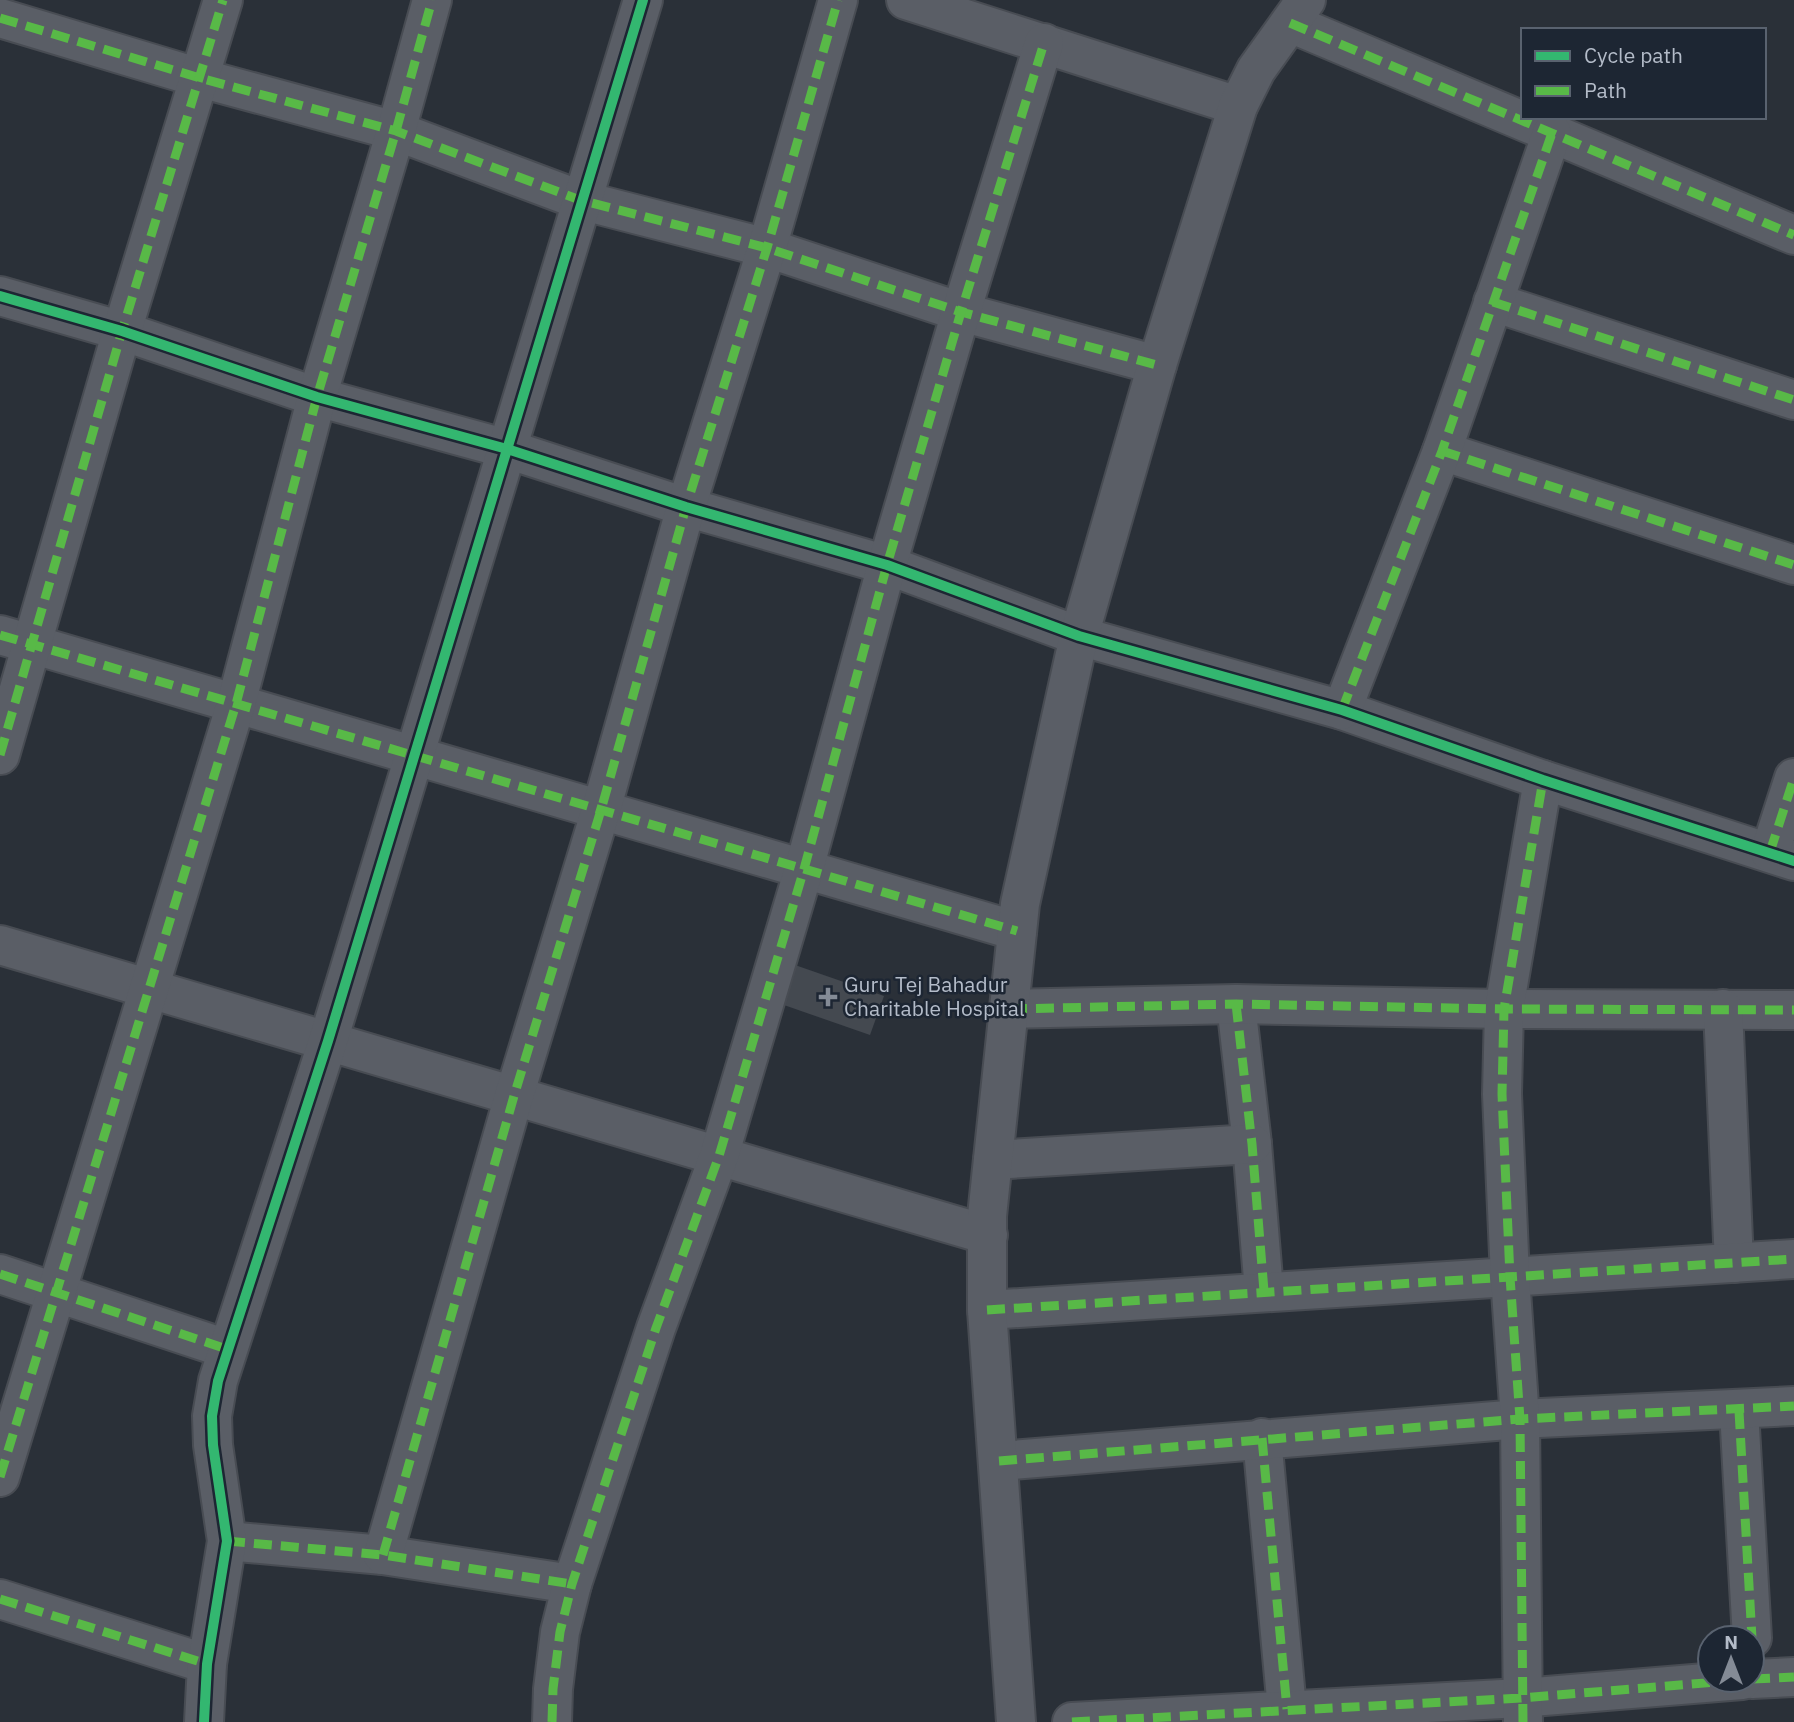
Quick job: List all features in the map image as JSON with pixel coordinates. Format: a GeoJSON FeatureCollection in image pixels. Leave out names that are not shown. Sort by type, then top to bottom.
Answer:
{"type":"FeatureCollection","features":[{"type":"Feature","properties":{"kind":"street"},"geometry":{"type":"LineString","coordinates":[[6,0],[0,19],[200,78],[396,131],[580,200],[767,248],[961,312],[1157,365]]}},
{"type":"Feature","properties":{"kind":"street"},"geometry":{"type":"LineString","coordinates":[[0,755],[16,640],[122,331],[223,0]]}},
{"type":"Feature","properties":{"kind":"street"},"geometry":{"type":"LineString","coordinates":[[0,1477],[236,704],[317,397],[432,0]]}},
{"type":"Feature","properties":{"kind":"street"},"geometry":{"type":"LineString","coordinates":[[204,1722],[207,1664],[227,1541],[213,1445],[212,1416],[218,1381],[328,1041],[580,200],[643,0]]}},
{"type":"Feature","properties":{"kind":"street"},"geometry":{"type":"LineString","coordinates":[[383,1555],[514,1096],[601,810],[686,507],[767,248],[838,0]]}},
{"type":"Feature","properties":{"kind":"street"},"geometry":{"type":"LineString","coordinates":[[906,0],[1238,106]]}},
{"type":"Feature","properties":{"kind":"street"},"geometry":{"type":"LineString","coordinates":[[1016,1722],[987,1310],[987,1216],[1020,904],[1079,636],[1157,365],[1238,106],[1256,70],[1298,11],[1521,118]]}},
{"type":"Feature","properties":{"kind":"street"},"geometry":{"type":"LineString","coordinates":[[552,1722],[560,1632],[572,1584],[656,1328],[719,1156],[804,869],[887,565],[1044,43]]}},
{"type":"Feature","properties":{"kind":"street"},"geometry":{"type":"LineString","coordinates":[[1523,119],[1794,235]]}},
{"type":"Feature","properties":{"kind":"street"},"geometry":{"type":"LineString","coordinates":[[1342,710],[1442,451],[1552,133]]}},
{"type":"Feature","properties":{"kind":"street"},"geometry":{"type":"LineString","coordinates":[[0,296],[122,331],[317,397],[507,449],[686,507],[887,565],[1079,636],[1342,710],[1543,780],[1782,856],[1794,778]]}},
{"type":"Feature","properties":{"kind":"street"},"geometry":{"type":"LineString","coordinates":[[1493,302],[1794,400]]}},
{"type":"Feature","properties":{"kind":"street"},"geometry":{"type":"LineString","coordinates":[[1442,451],[1794,565]]}},
{"type":"Feature","properties":{"kind":"street"},"geometry":{"type":"LineString","coordinates":[[16,640],[1017,930]]}},
{"type":"Feature","properties":{"kind":"street"},"geometry":{"type":"LineString","coordinates":[[1522,1710],[1520,1419],[1510,1277],[1502,1094],[1504,1009],[1543,780]]}},
{"type":"Feature","properties":{"kind":"street"},"geometry":{"type":"LineString","coordinates":[[0,945],[988,1235]]}},
{"type":"Feature","properties":{"kind":"street"},"geometry":{"type":"LineString","coordinates":[[1009,1009],[1236,1004],[1504,1009],[1794,1010]]}},
{"type":"Feature","properties":{"kind":"street"},"geometry":{"type":"LineString","coordinates":[[1236,1004],[1265,1291]]}},
{"type":"Feature","properties":{"kind":"street"},"geometry":{"type":"LineString","coordinates":[[1723,1009],[1734,1263]]}},
{"type":"Feature","properties":{"kind":"street"},"geometry":{"type":"LineString","coordinates":[[993,1160],[1252,1144]]}},
{"type":"Feature","properties":{"kind":"street"},"geometry":{"type":"LineString","coordinates":[[987,1310],[1794,1259]]}},
{"type":"Feature","properties":{"kind":"street"},"geometry":{"type":"LineString","coordinates":[[0,1274],[227,1349]]}},
{"type":"Feature","properties":{"kind":"street"},"geometry":{"type":"LineString","coordinates":[[999,1461],[1520,1419],[1794,1406]]}},
{"type":"Feature","properties":{"kind":"street"},"geometry":{"type":"LineString","coordinates":[[1739,1410],[1751,1624]]}},
{"type":"Feature","properties":{"kind":"street"},"geometry":{"type":"LineString","coordinates":[[1262,1438],[1287,1709]]}},
{"type":"Feature","properties":{"kind":"street"},"geometry":{"type":"LineString","coordinates":[[227,1541],[383,1555],[572,1584]]}},
{"type":"Feature","properties":{"kind":"street"},"geometry":{"type":"LineString","coordinates":[[0,1599],[207,1664]]}},
{"type":"Feature","properties":{"kind":"street"},"geometry":{"type":"LineString","coordinates":[[1766,1673],[1794,1677]]}},
{"type":"Feature","properties":{"kind":"street"},"geometry":{"type":"LineString","coordinates":[[1072,1722],[1287,1709],[1522,1710],[1696,1680]]}},
{"type":"Feature","properties":{"kind":"building"},"geometry":{"type":"Polygon","coordinates":[[[795,965],[884,996],[870,1035],[781,1004],[795,965]]]}},
{"type":"Feature","properties":{"kind":"marked path"},"geometry":{"type":"LineString","coordinates":[[0,755],[122,331],[223,0]]}},
{"type":"Feature","properties":{"kind":"marked path"},"geometry":{"type":"LineString","coordinates":[[0,1477],[236,704],[317,397],[432,0]]}},
{"type":"Feature","properties":{"kind":"marked path"},"geometry":{"type":"LineString","coordinates":[[383,1555],[514,1096],[601,810],[686,507],[767,248],[838,0]]}},
{"type":"Feature","properties":{"kind":"marked path"},"geometry":{"type":"LineString","coordinates":[[0,18],[200,78],[396,131],[580,200],[767,248],[961,312],[1157,365]]}},
{"type":"Feature","properties":{"kind":"marked path"},"geometry":{"type":"LineString","coordinates":[[1290,23],[1794,235]]}},
{"type":"Feature","properties":{"kind":"marked path"},"geometry":{"type":"LineString","coordinates":[[552,1722],[560,1632],[572,1584],[656,1328],[719,1156],[804,869],[887,565],[1044,43]]}},
{"type":"Feature","properties":{"kind":"marked path"},"geometry":{"type":"LineString","coordinates":[[1342,710],[1442,451],[1552,133]]}},
{"type":"Feature","properties":{"kind":"marked path"},"geometry":{"type":"LineString","coordinates":[[1493,302],[1794,400]]}},
{"type":"Feature","properties":{"kind":"marked path"},"geometry":{"type":"LineString","coordinates":[[1442,451],[1794,565]]}},
{"type":"Feature","properties":{"kind":"marked path"},"geometry":{"type":"LineString","coordinates":[[0,635],[1017,931]]}},
{"type":"Feature","properties":{"kind":"marked path"},"geometry":{"type":"LineString","coordinates":[[1770,852],[1794,778]]}},
{"type":"Feature","properties":{"kind":"marked path"},"geometry":{"type":"LineString","coordinates":[[1523,1722],[1520,1419],[1510,1277],[1502,1094],[1504,1009],[1543,780]]}},
{"type":"Feature","properties":{"kind":"marked path"},"geometry":{"type":"LineString","coordinates":[[1236,1004],[1252,1144],[1264,1291]]}},
{"type":"Feature","properties":{"kind":"marked path"},"geometry":{"type":"LineString","coordinates":[[1009,1009],[1236,1004],[1504,1009],[1794,1010]]}},
{"type":"Feature","properties":{"kind":"marked path"},"geometry":{"type":"LineString","coordinates":[[987,1310],[1794,1259]]}},
{"type":"Feature","properties":{"kind":"marked path"},"geometry":{"type":"LineString","coordinates":[[0,1274],[227,1349]]}},
{"type":"Feature","properties":{"kind":"marked path"},"geometry":{"type":"LineString","coordinates":[[999,1461],[1520,1419],[1794,1406]]}},
{"type":"Feature","properties":{"kind":"marked path"},"geometry":{"type":"LineString","coordinates":[[1739,1411],[1751,1624]]}},
{"type":"Feature","properties":{"kind":"marked path"},"geometry":{"type":"LineString","coordinates":[[1262,1438],[1287,1709]]}},
{"type":"Feature","properties":{"kind":"marked path"},"geometry":{"type":"LineString","coordinates":[[227,1541],[383,1555],[572,1584]]}},
{"type":"Feature","properties":{"kind":"marked path"},"geometry":{"type":"LineString","coordinates":[[0,1599],[207,1664]]}},
{"type":"Feature","properties":{"kind":"marked path"},"geometry":{"type":"LineString","coordinates":[[1766,1678],[1794,1677]]}},
{"type":"Feature","properties":{"kind":"marked path"},"geometry":{"type":"LineString","coordinates":[[1072,1722],[1521,1698],[1696,1684]]}},
{"type":"Feature","properties":{"kind":"cycle path"},"geometry":{"type":"LineString","coordinates":[[204,1722],[207,1664],[227,1541],[213,1445],[212,1416],[218,1381],[328,1041],[643,0]]}},
{"type":"Feature","properties":{"kind":"cycle path"},"geometry":{"type":"LineString","coordinates":[[0,296],[122,331],[317,397],[507,449],[686,507],[887,565],[1079,636],[1342,710],[1543,780],[1794,861]]}},
{"type":"Feature","properties":{"kind":"place","name":"Guru Tej Bahadur Charitable Hospital"},"geometry":{"type":"Point","coordinates":[828,997]}}]}
